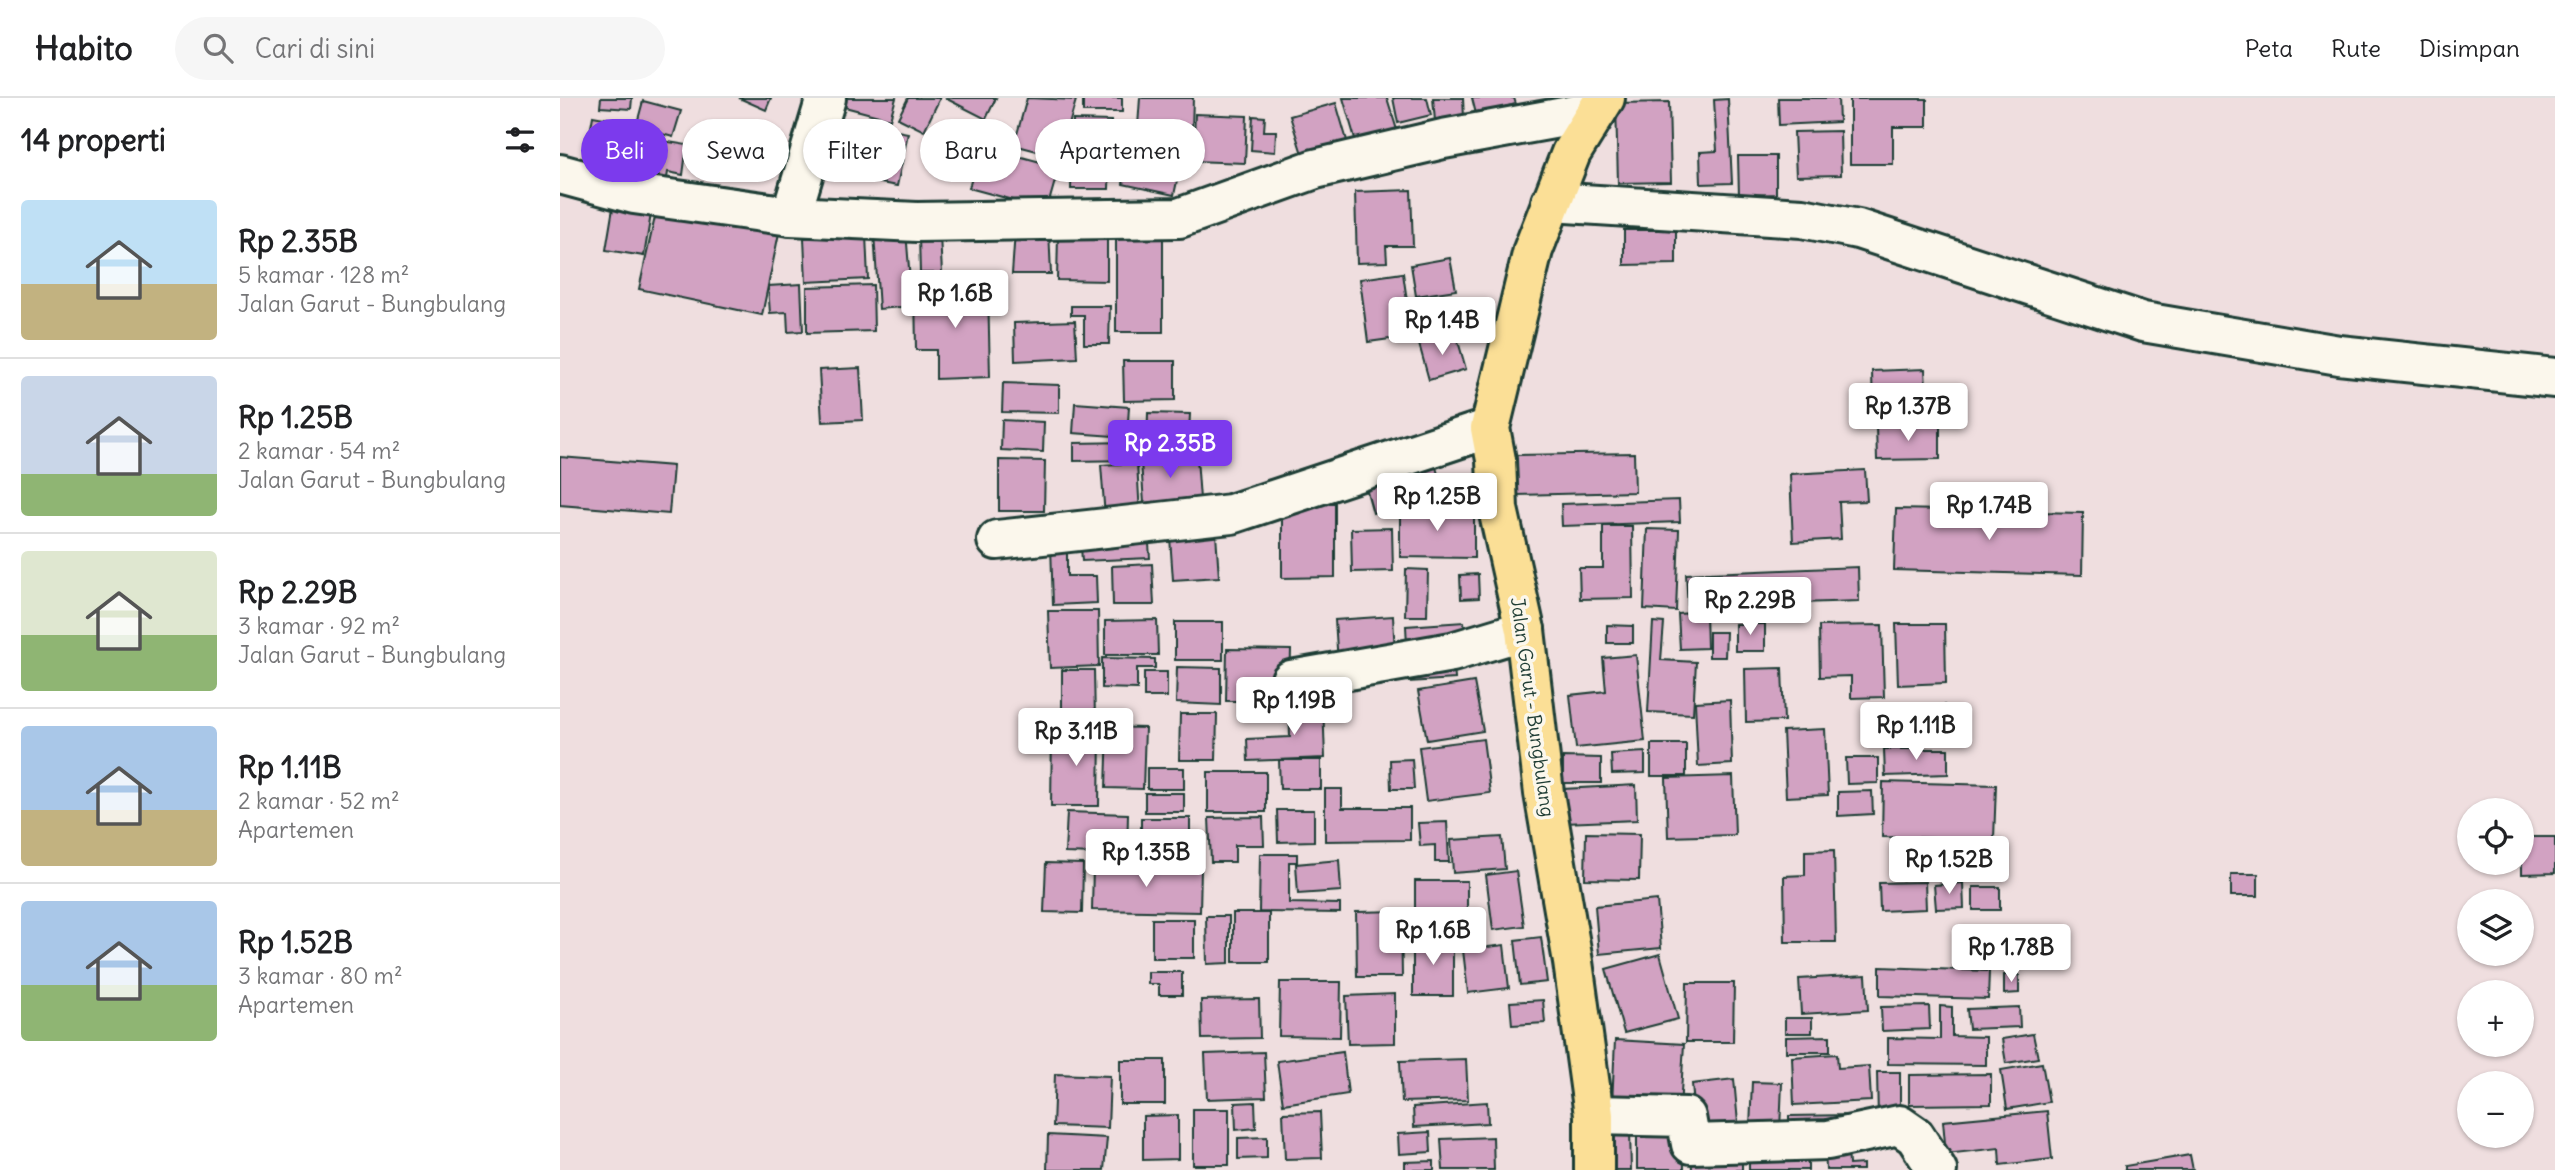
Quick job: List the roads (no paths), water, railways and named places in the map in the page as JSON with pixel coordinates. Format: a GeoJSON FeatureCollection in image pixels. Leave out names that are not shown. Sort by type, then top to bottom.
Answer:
{"type":"FeatureCollection","features":[{"type":"Feature","properties":{"kind":"main road","name":"Jalan Garut - Bungbulang"},"geometry":{"type":"LineString","coordinates":[[1594,1170],[1594,1115],[1573,962],[1544,793],[1525,630],[1498,509],[1496,460],[1490,428],[1532,250],[1571,153],[1601,105]]}},
{"type":"Feature","properties":{"kind":"street"},"geometry":{"type":"LineString","coordinates":[[791,216],[826,98]]}},
{"type":"Feature","properties":{"kind":"street"},"geometry":{"type":"LineString","coordinates":[[560,174],[634,194],[791,216],[917,222],[1180,218],[1315,169],[1601,105]]}},
{"type":"Feature","properties":{"kind":"street"},"geometry":{"type":"LineString","coordinates":[[1551,202],[1802,218],[1858,229],[2143,322],[2339,355],[2555,378]]}},
{"type":"Feature","properties":{"kind":"street"},"geometry":{"type":"LineString","coordinates":[[997,540],[1231,514],[1490,428]]}},
{"type":"Feature","properties":{"kind":"street"},"geometry":{"type":"LineString","coordinates":[[1291,680],[1440,655],[1525,630]]}},
{"type":"Feature","properties":{"kind":"street"},"geometry":{"type":"LineString","coordinates":[[1594,1115],[1686,1117],[1691,1144],[1828,1140],[1899,1125],[1915,1136],[1937,1170]]}}]}
